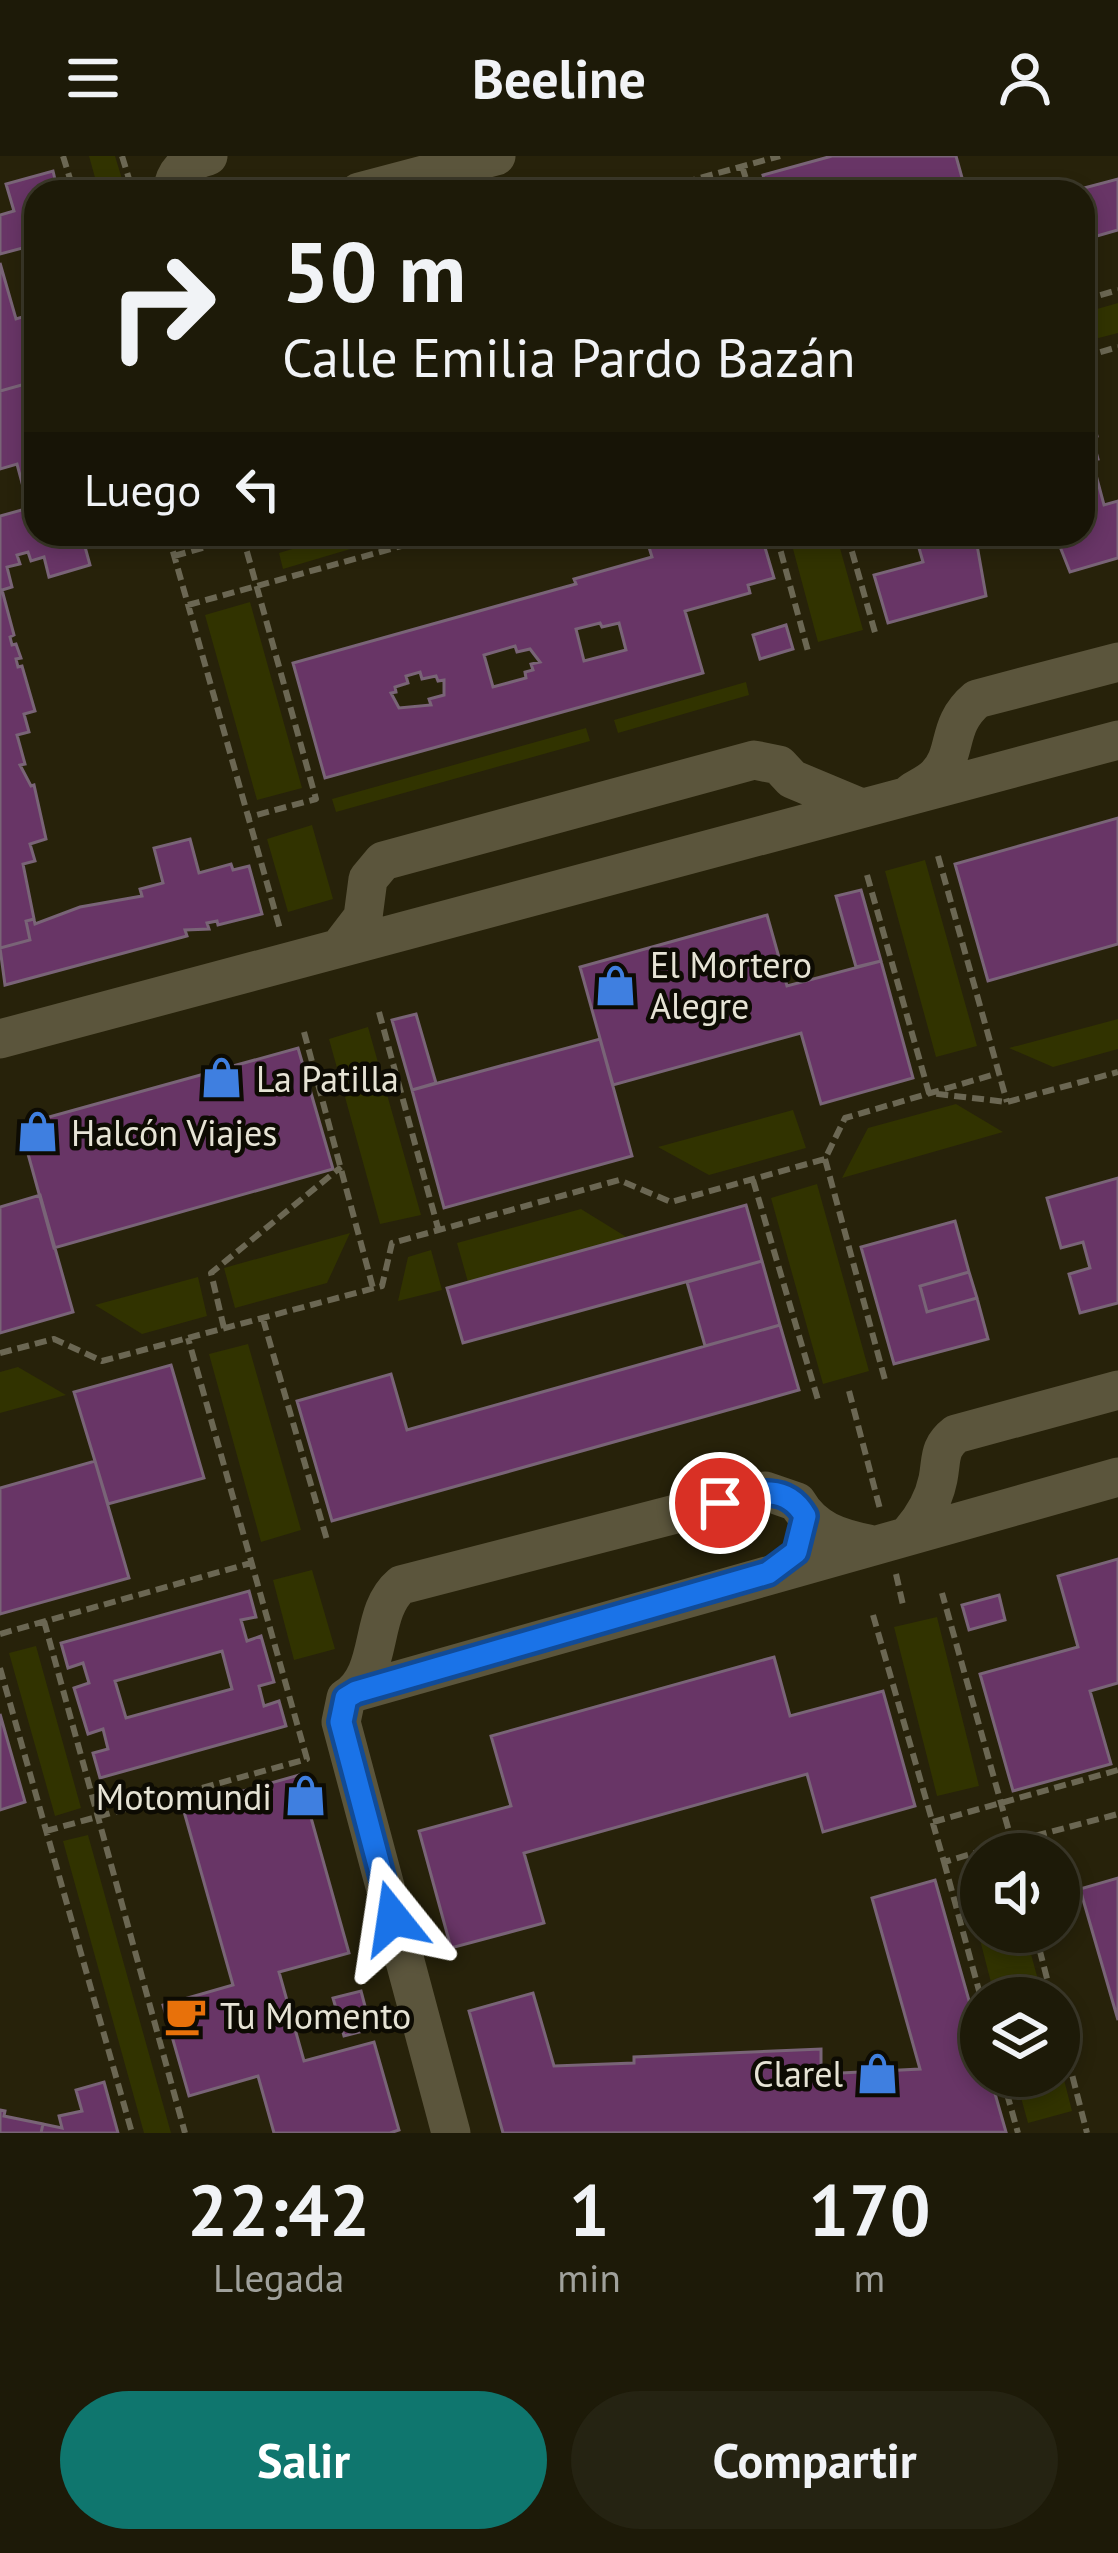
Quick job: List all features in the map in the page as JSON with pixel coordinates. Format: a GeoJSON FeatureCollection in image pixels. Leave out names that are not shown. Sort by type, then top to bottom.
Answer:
{"type":"FeatureCollection","features":[{"type":"Feature","properties":{"kind":"street"},"geometry":{"type":"LineString","coordinates":[[174,180],[188,161],[208,156]]}},
{"type":"Feature","properties":{"kind":"street"},"geometry":{"type":"LineString","coordinates":[[404,180],[496,156]]}},
{"type":"Feature","properties":{"kind":"street"},"geometry":{"type":"LineString","coordinates":[[910,793],[936,777],[960,713],[977,699],[1118,662]]}},
{"type":"Feature","properties":{"kind":"street"},"geometry":{"type":"LineString","coordinates":[[953,731],[958,754],[973,767],[994,772]]}},
{"type":"Feature","properties":{"kind":"street"},"geometry":{"type":"LineString","coordinates":[[0,1039],[1118,740]]}},
{"type":"Feature","properties":{"kind":"street"},"geometry":{"type":"LineString","coordinates":[[340,947],[359,926],[369,895],[368,879],[383,861],[754,760],[778,765],[792,779],[859,807]]}},
{"type":"Feature","properties":{"kind":"street"},"geometry":{"type":"LineString","coordinates":[[780,832],[797,807],[792,779]]}},
{"type":"Feature","properties":{"kind":"street"},"geometry":{"type":"LineString","coordinates":[[369,895],[382,920],[408,930]]}},
{"type":"Feature","properties":{"kind":"street"},"geometry":{"type":"LineString","coordinates":[[356,1692],[369,1666],[388,1596],[401,1586],[765,1491],[797,1502],[805,1516],[825,1532],[889,1539],[923,1517],[939,1477],[941,1451],[956,1434],[1118,1390]]}},
{"type":"Feature","properties":{"kind":"street"},"geometry":{"type":"LineString","coordinates":[[939,1477],[962,1502],[1003,1509]]}},
{"type":"Feature","properties":{"kind":"street"},"geometry":{"type":"LineString","coordinates":[[451,2133],[341,1722],[346,1698],[768,1573],[1118,1477]]}},
{"type":"Feature","properties":{"kind":"street"},"geometry":{"type":"LineString","coordinates":[[768,1573],[796,1552],[805,1516]]}},
{"type":"Feature","properties":{"kind":"street"},"geometry":{"type":"LineString","coordinates":[[381,1625],[409,1655],[454,1664]]}},
{"type":"Feature","properties":{"kind":"path"},"geometry":{"type":"LineString","coordinates":[[704,180],[780,156]]}},
{"type":"Feature","properties":{"kind":"path"},"geometry":{"type":"LineString","coordinates":[[742,166],[746,180]]}},
{"type":"Feature","properties":{"kind":"path"},"geometry":{"type":"LineString","coordinates":[[171,546],[280,929]]}},
{"type":"Feature","properties":{"kind":"path"},"geometry":{"type":"LineString","coordinates":[[174,556],[206,546]]}},
{"type":"Feature","properties":{"kind":"path"},"geometry":{"type":"LineString","coordinates":[[245,546],[316,799],[249,818]]}},
{"type":"Feature","properties":{"kind":"path"},"geometry":{"type":"LineString","coordinates":[[188,605],[401,546]]}},
{"type":"Feature","properties":{"kind":"path"},"geometry":{"type":"LineString","coordinates":[[779,546],[809,655]]}},
{"type":"Feature","properties":{"kind":"path"},"geometry":{"type":"LineString","coordinates":[[850,546],[876,636]]}},
{"type":"Feature","properties":{"kind":"path"},"geometry":{"type":"LineString","coordinates":[[938,856],[1007,1102]]}},
{"type":"Feature","properties":{"kind":"path"},"geometry":{"type":"LineString","coordinates":[[867,875],[928,1093]]}},
{"type":"Feature","properties":{"kind":"path"},"geometry":{"type":"LineString","coordinates":[[379,1012],[438,1229]]}},
{"type":"Feature","properties":{"kind":"path"},"geometry":{"type":"LineString","coordinates":[[304,1032],[373,1288]]}},
{"type":"Feature","properties":{"kind":"path"},"geometry":{"type":"LineString","coordinates":[[928,1093],[1007,1102],[1118,1072]]}},
{"type":"Feature","properties":{"kind":"path"},"geometry":{"type":"LineString","coordinates":[[885,1380],[825,1160],[844,1118],[999,1073]]}},
{"type":"Feature","properties":{"kind":"path"},"geometry":{"type":"LineString","coordinates":[[0,1353],[54,1339],[102,1361],[382,1286],[392,1243],[438,1229],[619,1180],[671,1202],[825,1160]]}},
{"type":"Feature","properties":{"kind":"path"},"geometry":{"type":"LineString","coordinates":[[224,1329],[211,1273],[341,1167]]}},
{"type":"Feature","properties":{"kind":"path"},"geometry":{"type":"LineString","coordinates":[[753,1180],[818,1400]]}},
{"type":"Feature","properties":{"kind":"path"},"geometry":{"type":"LineString","coordinates":[[263,1318],[327,1540]]}},
{"type":"Feature","properties":{"kind":"path"},"geometry":{"type":"LineString","coordinates":[[46,1831],[308,1759],[188,1338]]}},
{"type":"Feature","properties":{"kind":"path"},"geometry":{"type":"LineString","coordinates":[[849,1391],[903,1606]]}},
{"type":"Feature","properties":{"kind":"path"},"geometry":{"type":"LineString","coordinates":[[0,1634],[252,1563]]}},
{"type":"Feature","properties":{"kind":"path"},"geometry":{"type":"LineString","coordinates":[[942,1593],[1009,1833]]}},
{"type":"Feature","properties":{"kind":"path"},"geometry":{"type":"LineString","coordinates":[[874,1615],[975,1977]]}},
{"type":"Feature","properties":{"kind":"path"},"geometry":{"type":"LineString","coordinates":[[44,1621],[185,2133]]}},
{"type":"Feature","properties":{"kind":"path"},"geometry":{"type":"LineString","coordinates":[[0,1668],[132,2133]]}},
{"type":"Feature","properties":{"kind":"path"},"geometry":{"type":"LineString","coordinates":[[933,1822],[1118,1770]]}},
{"type":"Feature","properties":{"kind":"path"},"geometry":{"type":"LineString","coordinates":[[1046,1833],[1118,1814]]}},
{"type":"Feature","properties":{"kind":"path"},"geometry":{"type":"LineString","coordinates":[[944,1862],[960,1857]]}},
{"type":"Feature","properties":{"kind":"path"},"geometry":{"type":"LineString","coordinates":[[1008,2097],[1018,2133]]}},
{"type":"Feature","properties":{"kind":"path"},"geometry":{"type":"LineString","coordinates":[[1078,2097],[1087,2133]]}},
{"type":"Feature","properties":{"kind":"shaded area"},"geometry":{"type":"Polygon","coordinates":[[[89,156],[115,156],[122,180],[96,180],[89,156]]]}},
{"type":"Feature","properties":{"kind":"shaded area"},"geometry":{"type":"Polygon","coordinates":[[[1118,303],[1118,333],[1095,339],[1095,310],[1118,303]]]}},
{"type":"Feature","properties":{"kind":"shaded area"},"geometry":{"type":"Polygon","coordinates":[[[302,546],[361,546],[283,569],[279,553],[302,546]]]}},
{"type":"Feature","properties":{"kind":"shaded area"},"geometry":{"type":"Polygon","coordinates":[[[792,546],[839,546],[863,630],[818,642],[792,546]]]}},
{"type":"Feature","properties":{"kind":"shaded area"},"geometry":{"type":"Polygon","coordinates":[[[250,602],[302,788],[257,800],[205,615],[250,602]]]}},
{"type":"Feature","properties":{"kind":"shaded area"},"geometry":{"type":"Polygon","coordinates":[[[746,682],[749,695],[618,733],[614,720],[746,682]]]}},
{"type":"Feature","properties":{"kind":"shaded area"},"geometry":{"type":"Polygon","coordinates":[[[586,728],[590,741],[336,812],[332,799],[586,728]]]}},
{"type":"Feature","properties":{"kind":"shaded area"},"geometry":{"type":"Polygon","coordinates":[[[312,825],[333,899],[288,912],[267,839],[312,825]]]}},
{"type":"Feature","properties":{"kind":"shaded area"},"geometry":{"type":"Polygon","coordinates":[[[925,860],[977,1046],[936,1057],[885,871],[925,860]]]}},
{"type":"Feature","properties":{"kind":"shaded area"},"geometry":{"type":"Polygon","coordinates":[[[1118,1019],[1118,1049],[1053,1067],[1009,1048],[1118,1019]]]}},
{"type":"Feature","properties":{"kind":"shaded area"},"geometry":{"type":"Polygon","coordinates":[[[368,1027],[421,1215],[380,1224],[329,1039],[368,1027]]]}},
{"type":"Feature","properties":{"kind":"shaded area"},"geometry":{"type":"Polygon","coordinates":[[[956,1104],[1003,1132],[842,1178],[868,1128],[956,1104]]]}},
{"type":"Feature","properties":{"kind":"shaded area"},"geometry":{"type":"Polygon","coordinates":[[[793,1110],[806,1148],[709,1175],[658,1147],[793,1110]]]}},
{"type":"Feature","properties":{"kind":"shaded area"},"geometry":{"type":"Polygon","coordinates":[[[817,1184],[869,1371],[823,1384],[771,1198],[817,1184]]]}},
{"type":"Feature","properties":{"kind":"shaded area"},"geometry":{"type":"Polygon","coordinates":[[[581,1209],[628,1238],[468,1282],[457,1243],[581,1209]]]}},
{"type":"Feature","properties":{"kind":"shaded area"},"geometry":{"type":"Polygon","coordinates":[[[350,1233],[327,1283],[235,1308],[224,1268],[350,1233]]]}},
{"type":"Feature","properties":{"kind":"shaded area"},"geometry":{"type":"Polygon","coordinates":[[[431,1250],[442,1290],[398,1301],[408,1257],[431,1250]]]}},
{"type":"Feature","properties":{"kind":"shaded area"},"geometry":{"type":"Polygon","coordinates":[[[198,1277],[207,1316],[142,1334],[95,1305],[198,1277]]]}},
{"type":"Feature","properties":{"kind":"shaded area"},"geometry":{"type":"Polygon","coordinates":[[[248,1344],[301,1530],[261,1542],[209,1354],[248,1344]]]}},
{"type":"Feature","properties":{"kind":"shaded area"},"geometry":{"type":"Polygon","coordinates":[[[18,1367],[66,1395],[0,1413],[0,1372],[18,1367]]]}},
{"type":"Feature","properties":{"kind":"shaded area"},"geometry":{"type":"Polygon","coordinates":[[[312,1570],[335,1649],[294,1660],[273,1580],[312,1570]]]}},
{"type":"Feature","properties":{"kind":"shaded area"},"geometry":{"type":"Polygon","coordinates":[[[937,1617],[979,1786],[937,1796],[894,1627],[937,1617]]]}},
{"type":"Feature","properties":{"kind":"shaded area"},"geometry":{"type":"Polygon","coordinates":[[[36,1646],[81,1808],[55,1816],[9,1653],[36,1646]]]}},
{"type":"Feature","properties":{"kind":"shaded area"},"geometry":{"type":"Polygon","coordinates":[[[88,1835],[171,2133],[144,2133],[63,1841],[88,1835]]]}},
{"type":"Feature","properties":{"kind":"shaded area"},"geometry":{"type":"Polygon","coordinates":[[[983,1953],[1031,1953],[1037,1977],[990,1977],[983,1953]]]}},
{"type":"Feature","properties":{"kind":"shaded area"},"geometry":{"type":"Polygon","coordinates":[[[1021,2097],[1068,2097],[1072,2111],[1028,2123],[1021,2097]]]}},
{"type":"Feature","properties":{"kind":"building"},"geometry":{"type":"Polygon","coordinates":[[[832,156],[956,156],[963,180],[764,180],[763,175],[832,156]]]}},
{"type":"Feature","properties":{"kind":"building"},"geometry":{"type":"Polygon","coordinates":[[[53,171],[55,180],[24,180],[24,248],[0,254],[0,215],[14,211],[6,184],[53,171]]]}},
{"type":"Feature","properties":{"kind":"building"},"geometry":{"type":"Polygon","coordinates":[[[1118,179],[1118,230],[1095,237],[1095,185],[1118,179]]]}},
{"type":"Feature","properties":{"kind":"building"},"geometry":{"type":"Polygon","coordinates":[[[0,263],[16,319],[24,317],[24,384],[0,391],[0,263]]]}},
{"type":"Feature","properties":{"kind":"building"},"geometry":{"type":"Polygon","coordinates":[[[24,384],[22,483],[17,464],[0,469],[0,391],[24,384]]]}},
{"type":"Feature","properties":{"kind":"building"},"geometry":{"type":"Polygon","coordinates":[[[1095,471],[1104,505],[1118,501],[1118,558],[1070,572],[1060,546],[1095,546],[1095,471]]]}},
{"type":"Feature","properties":{"kind":"building"},"geometry":{"type":"Polygon","coordinates":[[[24,509],[24,546],[85,546],[90,565],[49,577],[44,557],[31,561],[28,552],[17,555],[20,564],[7,567],[12,587],[2,590],[14,635],[10,637],[21,658],[16,659],[18,667],[22,666],[35,711],[24,714],[29,732],[17,735],[25,764],[20,765],[34,785],[46,839],[30,844],[35,861],[23,864],[34,919],[26,921],[30,940],[0,948],[0,516],[24,509]]]}},
{"type":"Feature","properties":{"kind":"building"},"geometry":{"type":"Polygon","coordinates":[[[649,546],[765,546],[774,578],[748,585],[750,593],[685,611],[703,673],[325,778],[293,663],[576,584],[574,579],[652,557],[649,546]],[[600,623],[576,629],[584,661],[626,650],[619,623],[602,627],[600,623]],[[515,646],[484,655],[493,687],[526,678],[525,672],[533,670],[531,664],[540,662],[530,649],[517,652],[515,646]],[[420,672],[406,676],[408,683],[391,693],[399,708],[431,705],[429,699],[444,695],[444,680],[436,676],[422,679],[420,672]]]}},
{"type":"Feature","properties":{"kind":"building"},"geometry":{"type":"Polygon","coordinates":[[[918,546],[977,546],[986,596],[888,623],[874,575],[923,562],[918,546]]]}},
{"type":"Feature","properties":{"kind":"building"},"geometry":{"type":"Polygon","coordinates":[[[786,625],[793,649],[760,659],[753,635],[786,625]]]}},
{"type":"Feature","properties":{"kind":"building"},"geometry":{"type":"Polygon","coordinates":[[[1118,818],[1118,944],[988,981],[955,864],[1118,818]]]}},
{"type":"Feature","properties":{"kind":"building"},"geometry":{"type":"Polygon","coordinates":[[[190,839],[199,873],[231,864],[233,870],[249,866],[262,914],[218,925],[217,921],[207,923],[209,929],[185,930],[187,936],[5,985],[0,948],[30,940],[26,921],[34,919],[35,924],[80,907],[142,896],[140,889],[163,883],[154,848],[190,839]]]}},
{"type":"Feature","properties":{"kind":"building"},"geometry":{"type":"Polygon","coordinates":[[[861,890],[881,961],[856,967],[836,896],[861,890]]]}},
{"type":"Feature","properties":{"kind":"building"},"geometry":{"type":"Polygon","coordinates":[[[767,915],[787,986],[881,961],[913,1078],[821,1104],[801,1033],[613,1085],[580,967],[767,915]]]}},
{"type":"Feature","properties":{"kind":"building"},"geometry":{"type":"Polygon","coordinates":[[[416,1014],[436,1083],[412,1090],[392,1020],[416,1014]]]}},
{"type":"Feature","properties":{"kind":"building"},"geometry":{"type":"Polygon","coordinates":[[[600,1039],[632,1156],[444,1208],[412,1090],[600,1039]]]}},
{"type":"Feature","properties":{"kind":"building"},"geometry":{"type":"Polygon","coordinates":[[[298,1048],[333,1169],[54,1248],[20,1125],[298,1048]]]}},
{"type":"Feature","properties":{"kind":"building"},"geometry":{"type":"Polygon","coordinates":[[[1118,1178],[1118,1303],[1080,1313],[1069,1274],[1090,1268],[1083,1242],[1061,1248],[1047,1198],[1118,1178]]]}},
{"type":"Feature","properties":{"kind":"building"},"geometry":{"type":"Polygon","coordinates":[[[40,1195],[73,1312],[0,1333],[0,1207],[40,1195]]]}},
{"type":"Feature","properties":{"kind":"building"},"geometry":{"type":"Polygon","coordinates":[[[746,1205],[762,1261],[463,1343],[447,1288],[746,1205]]]}},
{"type":"Feature","properties":{"kind":"building"},"geometry":{"type":"Polygon","coordinates":[[[955,1221],[969,1272],[920,1286],[927,1312],[977,1298],[988,1339],[894,1364],[861,1247],[955,1221]]]}},
{"type":"Feature","properties":{"kind":"building"},"geometry":{"type":"Polygon","coordinates":[[[762,1261],[780,1325],[705,1346],[687,1282],[762,1261]]]}},
{"type":"Feature","properties":{"kind":"building"},"geometry":{"type":"Polygon","coordinates":[[[969,1272],[977,1298],[927,1312],[920,1286],[969,1272]]]}},
{"type":"Feature","properties":{"kind":"building"},"geometry":{"type":"Polygon","coordinates":[[[780,1325],[799,1390],[332,1521],[297,1401],[391,1374],[407,1430],[780,1325]]]}},
{"type":"Feature","properties":{"kind":"building"},"geometry":{"type":"Polygon","coordinates":[[[171,1365],[204,1478],[108,1504],[74,1392],[171,1365]]]}},
{"type":"Feature","properties":{"kind":"building"},"geometry":{"type":"Polygon","coordinates":[[[95,1461],[129,1578],[0,1614],[0,1488],[95,1461]]]}},
{"type":"Feature","properties":{"kind":"building"},"geometry":{"type":"Polygon","coordinates":[[[1118,1559],[1118,1683],[1090,1691],[1111,1764],[1013,1791],[980,1674],[1078,1647],[1058,1576],[1118,1559]]]}},
{"type":"Feature","properties":{"kind":"building"},"geometry":{"type":"Polygon","coordinates":[[[249,1591],[256,1617],[241,1620],[247,1641],[261,1636],[274,1682],[259,1686],[264,1706],[279,1701],[286,1726],[100,1778],[93,1753],[108,1749],[103,1729],[88,1734],[74,1688],[89,1683],[83,1663],[68,1668],[61,1643],[249,1591]],[[222,1651],[115,1681],[126,1718],[232,1689],[222,1651]]]}},
{"type":"Feature","properties":{"kind":"building"},"geometry":{"type":"Polygon","coordinates":[[[999,1595],[1005,1620],[969,1630],[962,1605],[999,1595]]]}},
{"type":"Feature","properties":{"kind":"building"},"geometry":{"type":"Polygon","coordinates":[[[774,1657],[790,1716],[883,1691],[915,1806],[823,1832],[807,1774],[524,1853],[544,1923],[451,1948],[419,1831],[511,1806],[491,1736],[774,1657]]]}},
{"type":"Feature","properties":{"kind":"building"},"geometry":{"type":"Polygon","coordinates":[[[0,1714],[25,1802],[0,1810],[0,1714]]]}},
{"type":"Feature","properties":{"kind":"building"},"geometry":{"type":"Polygon","coordinates":[[[299,1775],[349,1953],[279,1972],[304,2061],[374,2042],[399,2130],[390,2133],[274,2133],[258,2076],[189,2096],[163,2005],[233,1985],[183,1808],[299,1775]]]}},
{"type":"Feature","properties":{"kind":"building"},"geometry":{"type":"Polygon","coordinates":[[[1118,1878],[1118,2020],[1080,1889],[1118,1878]]]}},
{"type":"Feature","properties":{"kind":"building"},"geometry":{"type":"Polygon","coordinates":[[[935,1880],[962,1977],[960,2097],[996,2097],[1006,2132],[503,2133],[469,2011],[533,1993],[554,2066],[634,2063],[634,2057],[821,2049],[821,2074],[920,2069],[872,1898],[935,1880]]]}},
{"type":"Feature","properties":{"kind":"building"},"geometry":{"type":"Polygon","coordinates":[[[361,1991],[371,2029],[344,2036],[333,1998],[361,1991]]]}},
{"type":"Feature","properties":{"kind":"building"},"geometry":{"type":"Polygon","coordinates":[[[104,2082],[118,2133],[41,2133],[43,2124],[62,2128],[59,2116],[82,2111],[76,2090],[104,2082]]]}},
{"type":"Feature","properties":{"kind":"building"},"geometry":{"type":"Polygon","coordinates":[[[0,2110],[5,2111],[4,2116],[43,2124],[41,2133],[0,2133],[0,2110]]]}},
{"type":"Feature","properties":{"kind":"place","name":"El Mortero Alegre"},"geometry":{"type":"Point","coordinates":[616,985]}},
{"type":"Feature","properties":{"kind":"place","name":"La Patilla"},"geometry":{"type":"Point","coordinates":[222,1078]}},
{"type":"Feature","properties":{"kind":"place","name":"Halcón Viajes"},"geometry":{"type":"Point","coordinates":[37,1132]}},
{"type":"Feature","properties":{"kind":"place","name":"Motomundi"},"geometry":{"type":"Point","coordinates":[306,1796]}},
{"type":"Feature","properties":{"kind":"place","name":"Tu Momento"},"geometry":{"type":"Point","coordinates":[186,2015]}},
{"type":"Feature","properties":{"kind":"place","name":"Clarel"},"geometry":{"type":"Point","coordinates":[877,2073]}},
{"type":"Feature","properties":{"kind":"route"},"geometry":{"type":"LineString","coordinates":[[393,1918],[341,1722],[346,1698],[768,1573],[796,1552],[805,1516],[788,1496],[765,1491],[720,1503]]}}]}
